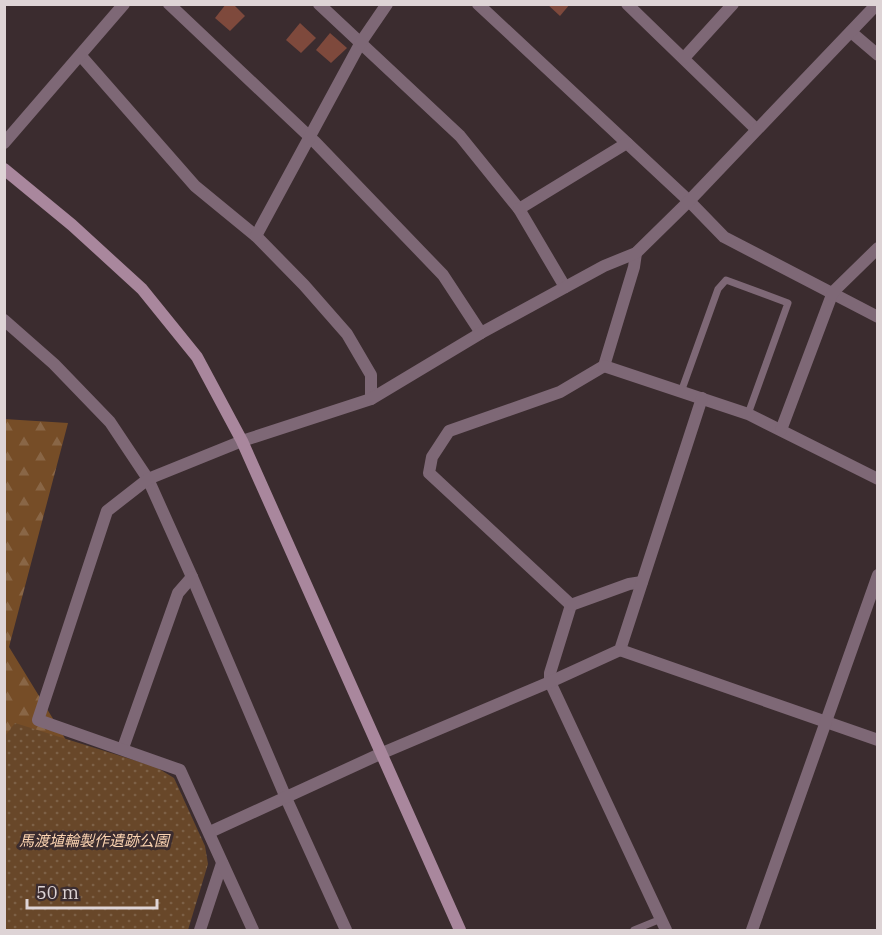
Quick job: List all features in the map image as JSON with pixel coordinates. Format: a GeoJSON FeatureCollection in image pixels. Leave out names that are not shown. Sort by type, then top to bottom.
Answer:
{"type":"FeatureCollection","features":[{"type":"Feature","properties":{"kind":"street"},"geometry":{"type":"LineString","coordinates":[[4,143],[124,4]]}},
{"type":"Feature","properties":{"kind":"street"},"geometry":{"type":"LineString","coordinates":[[169,4],[309,136],[443,275],[481,333]]}},
{"type":"Feature","properties":{"kind":"street"},"geometry":{"type":"LineString","coordinates":[[320,4],[460,136],[519,209],[565,287]]}},
{"type":"Feature","properties":{"kind":"street"},"geometry":{"type":"LineString","coordinates":[[256,236],[362,42],[387,4]]}},
{"type":"Feature","properties":{"kind":"street"},"geometry":{"type":"LineString","coordinates":[[478,4],[689,201],[724,237],[878,317]]}},
{"type":"Feature","properties":{"kind":"street"},"geometry":{"type":"LineString","coordinates":[[627,4],[756,129]]}},
{"type":"Feature","properties":{"kind":"street"},"geometry":{"type":"LineString","coordinates":[[684,58],[733,4]]}},
{"type":"Feature","properties":{"kind":"street"},"geometry":{"type":"LineString","coordinates":[[253,930],[180,770],[123,748],[38,720],[107,511],[148,479],[242,441],[371,399],[481,333],[604,266],[636,253],[689,201],[877,4]]}},
{"type":"Feature","properties":{"kind":"street"},"geometry":{"type":"LineString","coordinates":[[851,32],[878,55]]}},
{"type":"Feature","properties":{"kind":"street"},"geometry":{"type":"LineString","coordinates":[[81,56],[195,186],[256,236],[304,285],[347,334],[371,375],[371,399]]}},
{"type":"Feature","properties":{"kind":"street"},"geometry":{"type":"LineString","coordinates":[[519,209],[627,143]]}},
{"type":"Feature","properties":{"kind":"street"},"geometry":{"type":"LineString","coordinates":[[4,169],[72,225],[142,289],[196,357],[242,441],[460,930]]}},
{"type":"Feature","properties":{"kind":"street"},"geometry":{"type":"LineString","coordinates":[[781,430],[833,292],[878,248]]}},
{"type":"Feature","properties":{"kind":"street"},"geometry":{"type":"LineString","coordinates":[[571,605],[429,473],[432,457],[449,431],[560,392],[604,366],[634,267],[636,253]]}},
{"type":"Feature","properties":{"kind":"street"},"geometry":{"type":"LineString","coordinates":[[4,320],[54,364],[110,422],[148,479],[286,798],[346,930]]}},
{"type":"Feature","properties":{"kind":"street"},"geometry":{"type":"LineString","coordinates":[[604,366],[748,414],[878,479]]}},
{"type":"Feature","properties":{"kind":"street"},"geometry":{"type":"LineString","coordinates":[[620,650],[702,398]]}},
{"type":"Feature","properties":{"kind":"street"},"geometry":{"type":"LineString","coordinates":[[752,930],[878,575]]}},
{"type":"Feature","properties":{"kind":"street"},"geometry":{"type":"LineString","coordinates":[[123,748],[178,593],[192,577]]}},
{"type":"Feature","properties":{"kind":"street"},"geometry":{"type":"LineString","coordinates":[[571,605],[629,584],[642,582]]}},
{"type":"Feature","properties":{"kind":"street"},"geometry":{"type":"LineString","coordinates":[[571,605],[550,673],[550,682],[663,925]]}},
{"type":"Feature","properties":{"kind":"street"},"geometry":{"type":"LineString","coordinates":[[210,832],[380,754],[620,650],[878,740]]}},
{"type":"Feature","properties":{"kind":"street"},"geometry":{"type":"LineString","coordinates":[[200,930],[222,863]]}},
{"type":"Feature","properties":{"kind":"lane"},"geometry":{"type":"LineString","coordinates":[[681,392],[718,289],[726,280],[788,303],[748,414]]}},
{"type":"Feature","properties":{"kind":"lane"},"geometry":{"type":"LineString","coordinates":[[634,930],[663,925]]}},
{"type":"Feature","properties":{"kind":"green space"},"geometry":{"type":"Polygon","coordinates":[[[4,419],[68,423],[9,647],[115,820],[5,930],[4,419]]]}},
{"type":"Feature","properties":{"kind":"green space","name":"馬渡埴輪製作遺跡公園"},"geometry":{"type":"Polygon","coordinates":[[[15,723],[156,767],[174,778],[205,846],[208,864],[188,930],[5,930],[5,736],[15,723]]]}},
{"type":"Feature","properties":{"kind":"building"},"geometry":{"type":"Polygon","coordinates":[[[226,4],[233,4],[245,16],[230,31],[215,18],[226,4]]]}},
{"type":"Feature","properties":{"kind":"building"},"geometry":{"type":"Polygon","coordinates":[[[547,4],[570,4],[560,16],[547,4]]]}},
{"type":"Feature","properties":{"kind":"building"},"geometry":{"type":"Polygon","coordinates":[[[300,23],[316,38],[301,53],[286,40],[300,23]]]}},
{"type":"Feature","properties":{"kind":"building"},"geometry":{"type":"Polygon","coordinates":[[[330,33],[347,48],[331,63],[316,50],[330,33]]]}}]}
